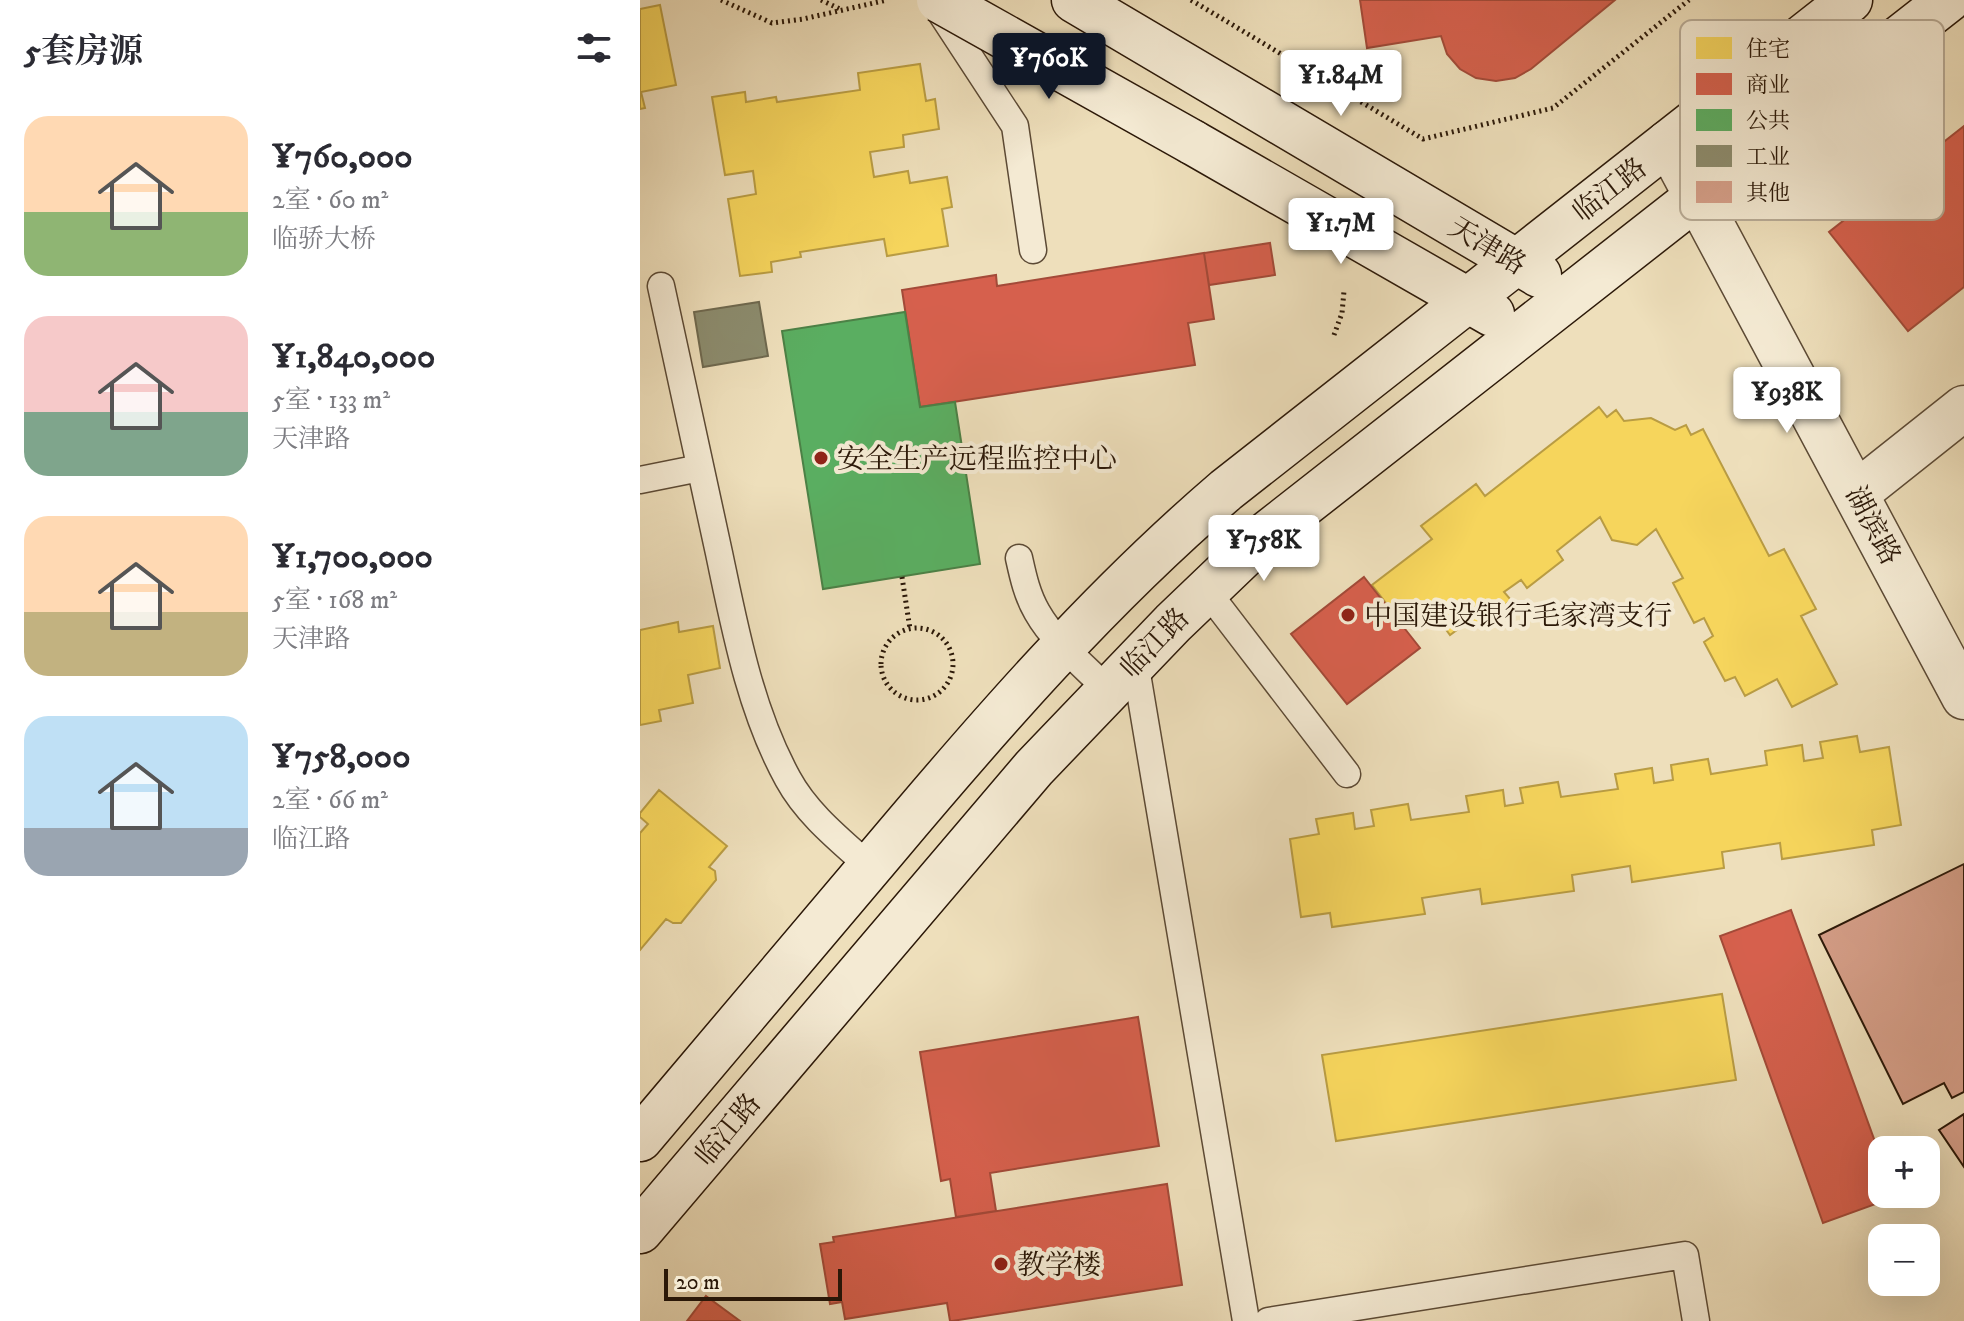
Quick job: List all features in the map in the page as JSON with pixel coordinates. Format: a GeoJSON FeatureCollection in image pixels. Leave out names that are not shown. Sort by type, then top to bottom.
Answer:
{"type":"FeatureCollection","features":[{"type":"Feature","properties":{"kind":"main road"},"geometry":{"type":"LineString","coordinates":[[939,0],[1524,333]]}},
{"type":"Feature","properties":{"kind":"main road","name":"临江路"},"geometry":{"type":"LineString","coordinates":[[1825,20],[1850,0]]}},
{"type":"Feature","properties":{"kind":"main road","name":"临江路"},"geometry":{"type":"LineString","coordinates":[[1923,20],[1948,0]]}},
{"type":"Feature","properties":{"kind":"main road","name":"天津路"},"geometry":{"type":"LineString","coordinates":[[1078,2],[1572,295]]}},
{"type":"Feature","properties":{"kind":"main road","name":"临江路"},"geometry":{"type":"LineString","coordinates":[[640,1139],[988,727],[1063,645],[1168,540],[1226,490],[1680,134]]}},
{"type":"Feature","properties":{"kind":"main road","name":"湖滨路"},"geometry":{"type":"LineString","coordinates":[[1668,143],[1680,165]]}},
{"type":"Feature","properties":{"kind":"main road","name":"临江路"},"geometry":{"type":"LineString","coordinates":[[640,1231],[1034,768],[1206,590],[1264,536],[1680,210]]}},
{"type":"Feature","properties":{"kind":"main road","name":"湖滨路"},"geometry":{"type":"LineString","coordinates":[[1709,220],[1964,697]]}},
{"type":"Feature","properties":{"kind":"main road"},"geometry":{"type":"LineString","coordinates":[[1857,493],[1964,408]]}},
{"type":"Feature","properties":{"kind":"lane"},"geometry":{"type":"LineString","coordinates":[[933,0],[1015,126],[1033,250]]}},
{"type":"Feature","properties":{"kind":"lane"},"geometry":{"type":"LineString","coordinates":[[661,286],[700,468],[730,549],[749,679],[762,720],[788,780],[824,826],[870,867]]}},
{"type":"Feature","properties":{"kind":"lane"},"geometry":{"type":"LineString","coordinates":[[640,480],[700,468]]}},
{"type":"Feature","properties":{"kind":"lane"},"geometry":{"type":"LineString","coordinates":[[1019,558],[1037,613],[1063,645],[1122,676],[1246,1321]]}},
{"type":"Feature","properties":{"kind":"lane"},"geometry":{"type":"LineString","coordinates":[[1206,590],[1347,774]]}},
{"type":"Feature","properties":{"kind":"lane"},"geometry":{"type":"LineString","coordinates":[[1268,1321],[1685,1255],[1696,1321]]}},
{"type":"Feature","properties":{"kind":"path"},"geometry":{"type":"LineString","coordinates":[[721,0],[772,23],[888,0]]}},
{"type":"Feature","properties":{"kind":"path"},"geometry":{"type":"LineString","coordinates":[[821,0],[842,11]]}},
{"type":"Feature","properties":{"kind":"path"},"geometry":{"type":"LineString","coordinates":[[1191,0],[1423,139],[1553,108],[1689,0]]}},
{"type":"Feature","properties":{"kind":"path"},"geometry":{"type":"LineString","coordinates":[[902,577],[910,629]]}},
{"type":"Feature","properties":{"kind":"path"},"geometry":{"type":"LineString","coordinates":[[920,628],[941,637],[953,656],[954,668],[944,688],[935,696],[910,699],[889,687],[883,676],[881,663],[884,651],[890,641],[910,629],[920,628]]}},
{"type":"Feature","properties":{"kind":"building: 住宅"},"geometry":{"type":"Polygon","coordinates":[[[660,5],[676,85],[641,92],[645,108],[640,109],[640,9],[660,5]]]}},
{"type":"Feature","properties":{"kind":"building: 住宅"},"geometry":{"type":"Polygon","coordinates":[[[920,64],[926,101],[935,99],[939,129],[903,135],[904,147],[870,152],[874,177],[908,171],[910,183],[947,177],[952,207],[942,209],[948,246],[887,256],[884,239],[800,252],[801,257],[771,262],[772,272],[740,276],[728,199],[756,194],[753,171],[725,175],[712,97],[745,92],[746,102],[776,97],[777,102],[860,90],[858,73],[920,64]]]}},
{"type":"Feature","properties":{"kind":"building: 住宅"},"geometry":{"type":"Polygon","coordinates":[[[1599,407],[1607,417],[1616,410],[1624,421],[1651,418],[1675,430],[1686,425],[1691,435],[1703,429],[1769,556],[1784,549],[1816,609],[1801,616],[1837,684],[1792,707],[1777,679],[1745,696],[1735,677],[1725,681],[1704,642],[1713,636],[1704,618],[1694,623],[1673,583],[1683,578],[1656,529],[1637,545],[1612,540],[1600,517],[1557,551],[1563,560],[1527,588],[1521,580],[1504,592],[1511,600],[1475,629],[1469,621],[1450,635],[1428,605],[1403,625],[1372,585],[1432,539],[1421,526],[1476,484],[1485,496],[1599,407]]]}},
{"type":"Feature","properties":{"kind":"building: 住宅"},"geometry":{"type":"Polygon","coordinates":[[[678,622],[679,632],[713,626],[720,668],[688,675],[693,703],[659,710],[661,721],[640,725],[640,630],[678,622]]]}},
{"type":"Feature","properties":{"kind":"building: 住宅"},"geometry":{"type":"Polygon","coordinates":[[[1857,736],[1860,752],[1889,747],[1901,825],[1872,830],[1874,845],[1782,859],[1780,843],[1722,852],[1724,868],[1632,882],[1630,866],[1572,875],[1574,891],[1482,904],[1480,889],[1422,898],[1425,914],[1332,927],[1330,913],[1301,917],[1290,839],[1319,834],[1316,819],[1353,813],[1355,829],[1374,826],[1371,810],[1408,804],[1411,820],[1469,812],[1466,796],[1503,790],[1505,806],[1523,803],[1520,788],[1558,782],[1561,797],[1618,789],[1615,774],[1652,768],[1654,783],[1673,780],[1671,765],[1708,759],[1711,774],[1767,765],[1765,751],[1802,745],[1804,761],[1823,758],[1820,742],[1857,736]]]}},
{"type":"Feature","properties":{"kind":"building: 住宅"},"geometry":{"type":"Polygon","coordinates":[[[659,790],[727,846],[709,867],[715,871],[716,880],[681,923],[666,919],[640,950],[640,833],[648,824],[640,813],[659,790]]]}},
{"type":"Feature","properties":{"kind":"building: 住宅"},"geometry":{"type":"Polygon","coordinates":[[[1722,994],[1736,1080],[1336,1141],[1322,1055],[1722,994]]]}},
{"type":"Feature","properties":{"kind":"building: 商业"},"geometry":{"type":"Polygon","coordinates":[[[1360,0],[1615,0],[1531,69],[1515,78],[1496,81],[1476,78],[1460,69],[1447,54],[1441,36],[1367,48],[1360,0]]]}},
{"type":"Feature","properties":{"kind":"building: 商业"},"geometry":{"type":"Polygon","coordinates":[[[1964,126],[1964,287],[1908,331],[1829,232],[1844,220],[1944,220],[1944,142],[1964,126]]]}},
{"type":"Feature","properties":{"kind":"building: 商业"},"geometry":{"type":"Polygon","coordinates":[[[1270,243],[1275,275],[1209,285],[1204,253],[1270,243]]]}},
{"type":"Feature","properties":{"kind":"building: 商业"},"geometry":{"type":"Polygon","coordinates":[[[1204,253],[1214,319],[1188,323],[1195,365],[920,407],[902,290],[996,275],[997,286],[1204,253]]]}},
{"type":"Feature","properties":{"kind":"building: 商业"},"geometry":{"type":"Polygon","coordinates":[[[1364,577],[1420,648],[1347,704],[1291,634],[1364,577]]]}},
{"type":"Feature","properties":{"kind":"building: 商业"},"geometry":{"type":"Polygon","coordinates":[[[1791,910],[1873,1136],[1868,1136],[1868,1207],[1823,1223],[1720,936],[1791,910]]]}},
{"type":"Feature","properties":{"kind":"building: 商业"},"geometry":{"type":"Polygon","coordinates":[[[1138,1017],[1159,1146],[990,1173],[996,1211],[956,1217],[950,1179],[941,1181],[920,1052],[1138,1017]]]}},
{"type":"Feature","properties":{"kind":"building: 商业","name":"教学楼"},"geometry":{"type":"Polygon","coordinates":[[[1167,1184],[1182,1285],[952,1321],[947,1303],[845,1319],[842,1302],[830,1304],[820,1244],[834,1242],[833,1237],[1167,1184]]]}},
{"type":"Feature","properties":{"kind":"building: 商业"},"geometry":{"type":"Polygon","coordinates":[[[706,1296],[740,1321],[687,1321],[706,1296]]]}},
{"type":"Feature","properties":{"kind":"building: 公共"},"geometry":{"type":"Polygon","coordinates":[[[905,312],[920,407],[955,402],[980,564],[823,589],[782,331],[905,312]]]}},
{"type":"Feature","properties":{"kind":"building: 工业"},"geometry":{"type":"Polygon","coordinates":[[[759,302],[768,356],[703,367],[694,312],[759,302]]]}},
{"type":"Feature","properties":{"kind":"building: 其他"},"geometry":{"type":"Polygon","coordinates":[[[1964,864],[1964,1092],[1952,1098],[1944,1083],[1903,1104],[1819,935],[1964,864]]]}},
{"type":"Feature","properties":{"kind":"building: 其他"},"geometry":{"type":"Polygon","coordinates":[[[1964,1114],[1964,1167],[1939,1130],[1964,1114]]]}},
{"type":"Feature","properties":{"kind":"place","name":"安全生产远程监控中心"},"geometry":{"type":"Point","coordinates":[821,458]}},
{"type":"Feature","properties":{"kind":"place","name":"中国建设银行毛家湾支行"},"geometry":{"type":"Point","coordinates":[1348,615]}},
{"type":"Feature","properties":{"kind":"place","name":"教学楼"},"geometry":{"type":"Point","coordinates":[1001,1264]}}]}
